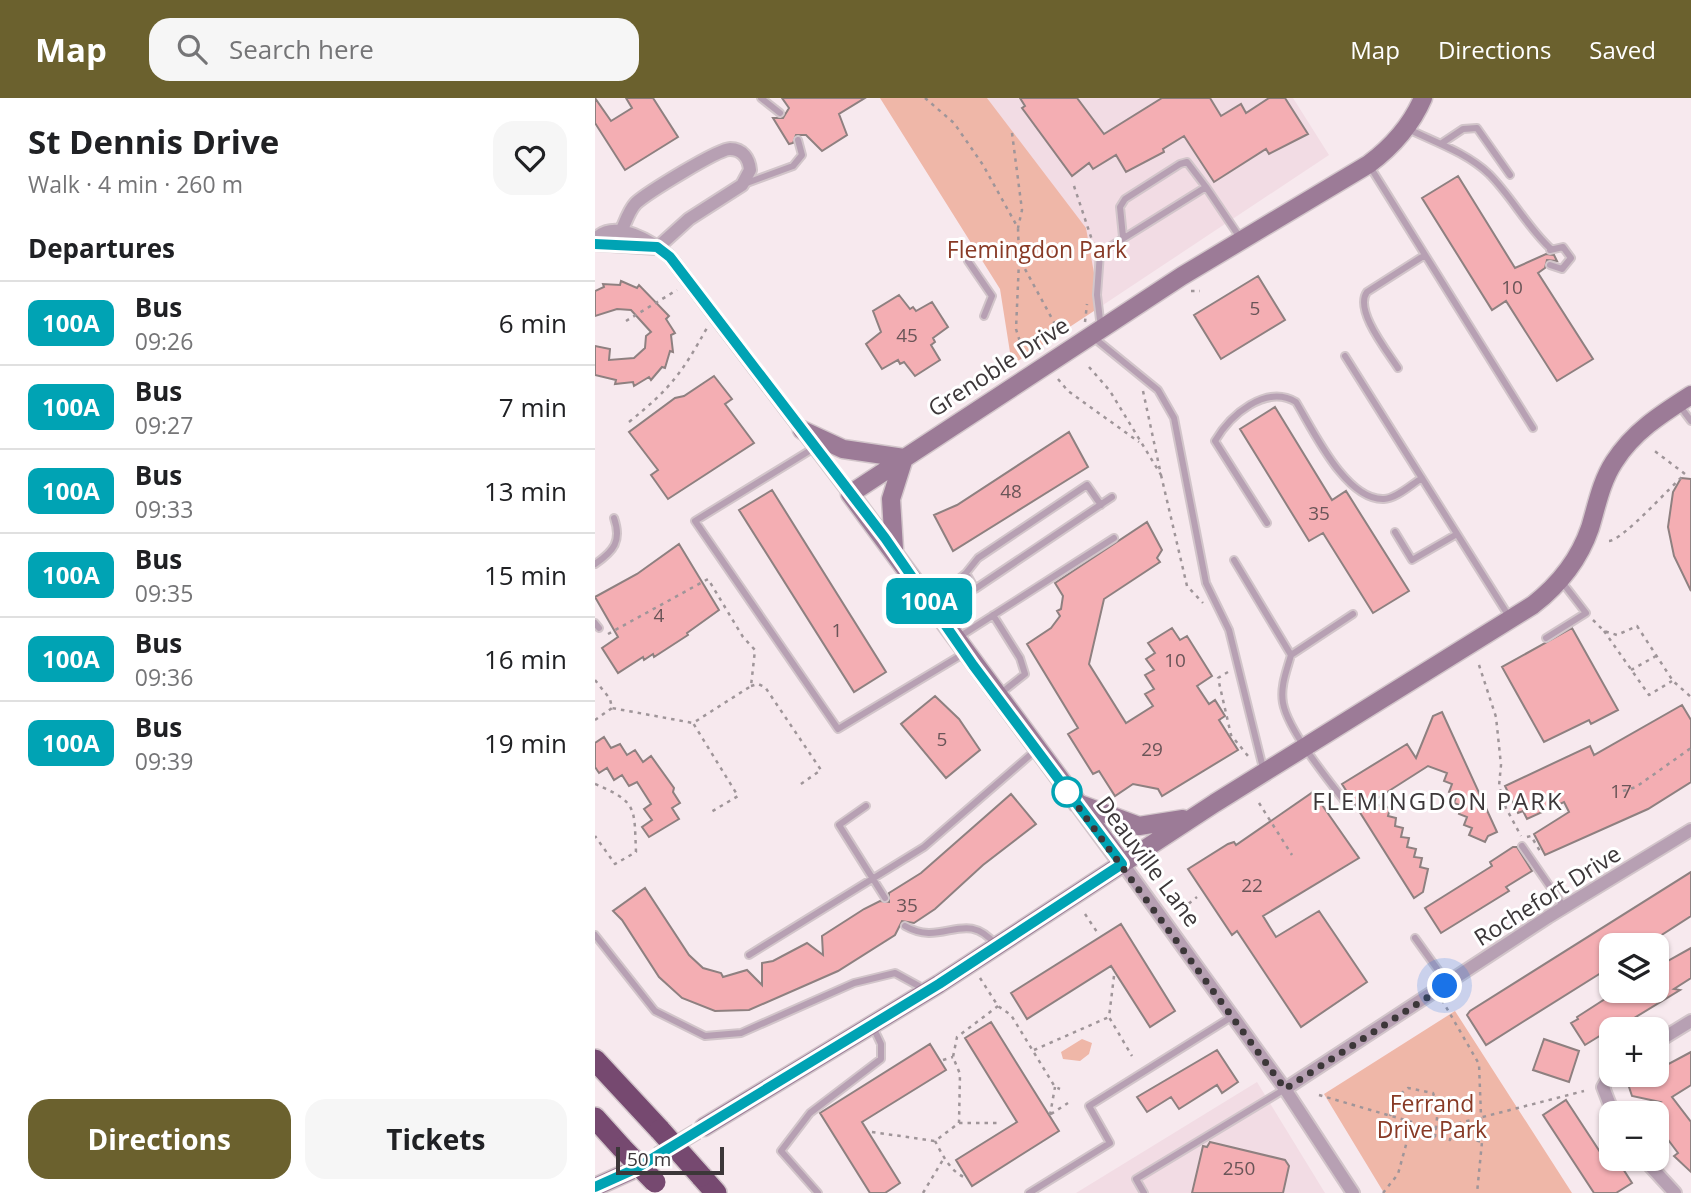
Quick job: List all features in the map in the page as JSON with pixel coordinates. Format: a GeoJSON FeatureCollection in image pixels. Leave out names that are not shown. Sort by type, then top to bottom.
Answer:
{"type":"FeatureCollection","features":[{"type":"Feature","properties":{"kind":"highway"},"geometry":{"type":"LineString","coordinates":[[595,1060],[716,1193]]}},
{"type":"Feature","properties":{"kind":"highway"},"geometry":{"type":"LineString","coordinates":[[595,1118],[659,1188]]}},
{"type":"Feature","properties":{"kind":"street","name":"Grenoble Drive"},"geometry":{"type":"LineString","coordinates":[[850,494],[1091,335],[1241,240],[1369,164],[1396,142],[1423,98]]}},
{"type":"Feature","properties":{"kind":"street"},"geometry":{"type":"LineString","coordinates":[[621,232],[639,201],[723,149],[735,149],[747,159],[750,170],[742,185],[689,219],[657,247],[595,242],[599,236],[621,232],[642,237],[657,247],[670,257],[850,494]]}},
{"type":"Feature","properties":{"kind":"street"},"geometry":{"type":"LineString","coordinates":[[704,1127],[928,991],[1215,803],[1258,767],[1307,746],[1544,596],[1560,580],[1581,550],[1604,481],[1614,462],[1637,433],[1685,399]]}},
{"type":"Feature","properties":{"kind":"street"},"geometry":{"type":"LineString","coordinates":[[802,430],[843,449],[904,458],[891,499],[894,552]]}},
{"type":"Feature","properties":{"kind":"street","name":"Deauville Lane"},"geometry":{"type":"LineString","coordinates":[[850,494],[1233,1016],[1353,1193]]}},
{"type":"Feature","properties":{"kind":"street"},"geometry":{"type":"LineString","coordinates":[[1075,803],[1125,823],[1144,827],[1182,819],[1215,803]]}},
{"type":"Feature","properties":{"kind":"street","name":"Rochefort Drive"},"geometry":{"type":"LineString","coordinates":[[1285,1089],[1564,907],[1691,830]]}},
{"type":"Feature","properties":{"kind":"street"},"geometry":{"type":"LineString","coordinates":[[1669,1035],[1691,1021]]}},
{"type":"Feature","properties":{"kind":"street"},"geometry":{"type":"LineString","coordinates":[[595,1187],[635,1169],[615,1193]]}},
{"type":"Feature","properties":{"kind":"street"},"geometry":{"type":"LineString","coordinates":[[1655,1171],[1675,1193]]}},
{"type":"Feature","properties":{"kind":"lane"},"geometry":{"type":"LineString","coordinates":[[761,98],[780,113]]}},
{"type":"Feature","properties":{"kind":"lane"},"geometry":{"type":"LineString","coordinates":[[1406,128],[1442,143],[1487,172],[1549,251],[1563,247],[1571,258],[1562,269],[1550,265]]}},
{"type":"Feature","properties":{"kind":"lane"},"geometry":{"type":"LineString","coordinates":[[1442,143],[1463,129],[1477,128],[1510,175]]}},
{"type":"Feature","properties":{"kind":"lane"},"geometry":{"type":"LineString","coordinates":[[742,185],[799,162],[802,155],[798,140]]}},
{"type":"Feature","properties":{"kind":"lane"},"geometry":{"type":"LineString","coordinates":[[1123,237],[1120,207],[1125,199],[1187,162],[1241,240]]}},
{"type":"Feature","properties":{"kind":"lane"},"geometry":{"type":"LineString","coordinates":[[1369,164],[1533,428]]}},
{"type":"Feature","properties":{"kind":"lane"},"geometry":{"type":"LineString","coordinates":[[1206,187],[1100,253],[1091,335],[1158,390],[1174,418],[1206,583],[1229,630],[1258,767]]}},
{"type":"Feature","properties":{"kind":"lane"},"geometry":{"type":"LineString","coordinates":[[1398,368],[1364,313],[1363,300],[1367,292],[1425,255]]}},
{"type":"Feature","properties":{"kind":"lane"},"geometry":{"type":"LineString","coordinates":[[968,261],[992,296],[984,316]]}},
{"type":"Feature","properties":{"kind":"lane"},"geometry":{"type":"LineString","coordinates":[[1345,356],[1511,619]]}},
{"type":"Feature","properties":{"kind":"lane"},"geometry":{"type":"LineString","coordinates":[[1267,523],[1215,441],[1225,423],[1264,397],[1284,395],[1296,402],[1341,477],[1367,493],[1383,499],[1389,498],[1422,478]]}},
{"type":"Feature","properties":{"kind":"lane"},"geometry":{"type":"LineString","coordinates":[[1685,399],[1691,421]]}},
{"type":"Feature","properties":{"kind":"lane"},"geometry":{"type":"LineString","coordinates":[[815,447],[695,521],[838,729],[960,646],[993,615],[1114,538]]}},
{"type":"Feature","properties":{"kind":"lane"},"geometry":{"type":"LineString","coordinates":[[930,603],[966,573],[978,558],[1087,485],[1101,505]]}},
{"type":"Feature","properties":{"kind":"lane"},"geometry":{"type":"LineString","coordinates":[[966,573],[975,589],[1112,497]]}},
{"type":"Feature","properties":{"kind":"lane"},"geometry":{"type":"LineString","coordinates":[[595,564],[610,554],[617,544],[619,531],[614,518]]}},
{"type":"Feature","properties":{"kind":"lane"},"geometry":{"type":"LineString","coordinates":[[1395,531],[1412,560],[1457,534]]}},
{"type":"Feature","properties":{"kind":"lane"},"geometry":{"type":"LineString","coordinates":[[1234,560],[1291,655]]}},
{"type":"Feature","properties":{"kind":"lane"},"geometry":{"type":"LineString","coordinates":[[1546,638],[1586,613],[1560,580]]}},
{"type":"Feature","properties":{"kind":"lane"},"geometry":{"type":"LineString","coordinates":[[1350,808],[1317,766],[1283,704],[1283,681],[1291,655],[1353,614]]}},
{"type":"Feature","properties":{"kind":"lane"},"geometry":{"type":"LineString","coordinates":[[993,615],[1020,658],[1025,674],[996,696]]}},
{"type":"Feature","properties":{"kind":"lane"},"geometry":{"type":"LineString","coordinates":[[749,955],[924,847],[1036,750]]}},
{"type":"Feature","properties":{"kind":"lane"},"geometry":{"type":"LineString","coordinates":[[866,806],[839,825],[885,898]]}},
{"type":"Feature","properties":{"kind":"lane"},"geometry":{"type":"LineString","coordinates":[[1522,846],[1564,907]]}},
{"type":"Feature","properties":{"kind":"lane"},"geometry":{"type":"LineString","coordinates":[[905,926],[932,933],[975,927],[984,930],[997,946]]}},
{"type":"Feature","properties":{"kind":"lane"},"geometry":{"type":"LineString","coordinates":[[595,935],[655,1012],[705,1036],[741,1032],[854,983],[895,973],[928,991]]}},
{"type":"Feature","properties":{"kind":"lane"},"geometry":{"type":"LineString","coordinates":[[1415,938],[1438,970],[1440,988]]}},
{"type":"Feature","properties":{"kind":"lane"},"geometry":{"type":"LineString","coordinates":[[1029,1193],[1110,1143],[1089,1106],[1233,1016]]}},
{"type":"Feature","properties":{"kind":"lane"},"geometry":{"type":"LineString","coordinates":[[818,1193],[781,1151],[810,1113],[881,1059],[881,1044],[872,1025]]}},
{"type":"Feature","properties":{"kind":"lane"},"geometry":{"type":"LineString","coordinates":[[1145,1193],[1136,1179],[1285,1089]]}},
{"type":"Feature","properties":{"kind":"path"},"geometry":{"type":"LineString","coordinates":[[925,98],[954,123],[969,143],[1018,228]]}},
{"type":"Feature","properties":{"kind":"path"},"geometry":{"type":"LineString","coordinates":[[1013,133],[1022,210],[1018,228],[1016,328],[1031,375]]}},
{"type":"Feature","properties":{"kind":"path"},"geometry":{"type":"LineString","coordinates":[[1074,186],[1095,243],[1093,257]]}},
{"type":"Feature","properties":{"kind":"path"},"geometry":{"type":"LineString","coordinates":[[1019,258],[1056,326]]}},
{"type":"Feature","properties":{"kind":"path"},"geometry":{"type":"LineString","coordinates":[[625,321],[689,281]]}},
{"type":"Feature","properties":{"kind":"path"},"geometry":{"type":"LineString","coordinates":[[1189,289],[1200,291]]}},
{"type":"Feature","properties":{"kind":"path"},"geometry":{"type":"LineString","coordinates":[[1088,298],[1091,335]]}},
{"type":"Feature","properties":{"kind":"path"},"geometry":{"type":"LineString","coordinates":[[629,422],[670,389],[691,358],[714,314]]}},
{"type":"Feature","properties":{"kind":"path"},"geometry":{"type":"LineString","coordinates":[[1089,367],[1110,391],[1161,475]]}},
{"type":"Feature","properties":{"kind":"path"},"geometry":{"type":"LineString","coordinates":[[1130,368],[1149,407],[1161,475],[1187,586],[1204,604]]}},
{"type":"Feature","properties":{"kind":"path"},"geometry":{"type":"LineString","coordinates":[[1058,379],[1092,409],[1142,444]]}},
{"type":"Feature","properties":{"kind":"path"},"geometry":{"type":"LineString","coordinates":[[1609,541],[1624,534],[1661,494],[1685,474],[1652,449]]}},
{"type":"Feature","properties":{"kind":"path"},"geometry":{"type":"LineString","coordinates":[[599,638],[646,615],[708,579],[743,637],[755,650],[751,686]]}},
{"type":"Feature","properties":{"kind":"path"},"geometry":{"type":"LineString","coordinates":[[1586,613],[1604,631],[1649,695],[1673,681]]}},
{"type":"Feature","properties":{"kind":"path"},"geometry":{"type":"LineString","coordinates":[[1604,631],[1617,635],[1637,626],[1673,681],[1691,697]]}},
{"type":"Feature","properties":{"kind":"path"},"geometry":{"type":"LineString","coordinates":[[1631,670],[1656,656]]}},
{"type":"Feature","properties":{"kind":"path"},"geometry":{"type":"LineString","coordinates":[[1228,664],[1228,672],[1218,678],[1231,735],[1258,767]]}},
{"type":"Feature","properties":{"kind":"path"},"geometry":{"type":"LineString","coordinates":[[1479,665],[1496,717],[1501,765],[1499,786],[1506,808],[1523,838],[1531,836],[1544,858]]}},
{"type":"Feature","properties":{"kind":"path"},"geometry":{"type":"LineString","coordinates":[[595,680],[610,699],[612,708]]}},
{"type":"Feature","properties":{"kind":"path"},"geometry":{"type":"LineString","coordinates":[[595,720],[612,708],[693,723],[758,684],[765,687],[821,770],[798,786]]}},
{"type":"Feature","properties":{"kind":"path"},"geometry":{"type":"LineString","coordinates":[[693,723],[738,796],[711,812]]}},
{"type":"Feature","properties":{"kind":"path"},"geometry":{"type":"LineString","coordinates":[[1623,791],[1636,787],[1691,748]]}},
{"type":"Feature","properties":{"kind":"path"},"geometry":{"type":"LineString","coordinates":[[595,785],[623,796],[634,812],[636,852],[615,864],[595,836]]}},
{"type":"Feature","properties":{"kind":"path"},"geometry":{"type":"LineString","coordinates":[[1259,803],[1292,855]]}},
{"type":"Feature","properties":{"kind":"path"},"geometry":{"type":"LineString","coordinates":[[1182,909],[1197,897]]}},
{"type":"Feature","properties":{"kind":"path"},"geometry":{"type":"LineString","coordinates":[[1085,914],[1099,935]]}},
{"type":"Feature","properties":{"kind":"path"},"geometry":{"type":"LineString","coordinates":[[1114,976],[1109,1017],[1132,1056]]}},
{"type":"Feature","properties":{"kind":"path"},"geometry":{"type":"LineString","coordinates":[[980,978],[997,1006],[1011,1015],[1055,1087],[1050,1115],[1068,1103]]}},
{"type":"Feature","properties":{"kind":"path"},"geometry":{"type":"LineString","coordinates":[[1440,988],[1479,1064],[1482,1142],[1477,1193]]}},
{"type":"Feature","properties":{"kind":"path"},"geometry":{"type":"LineString","coordinates":[[959,1124],[960,1074],[953,1057],[957,1037],[997,1006]]}},
{"type":"Feature","properties":{"kind":"path"},"geometry":{"type":"LineString","coordinates":[[1034,1050],[1109,1017]]}},
{"type":"Feature","properties":{"kind":"path"},"geometry":{"type":"LineString","coordinates":[[943,1060],[953,1057]]}},
{"type":"Feature","properties":{"kind":"path"},"geometry":{"type":"LineString","coordinates":[[1055,1087],[1060,1088]]}},
{"type":"Feature","properties":{"kind":"path"},"geometry":{"type":"LineString","coordinates":[[1390,1116],[1395,1098],[1408,1088],[1422,1088],[1433,1093],[1438,1108],[1435,1137],[1450,1140],[1455,1123]]}},
{"type":"Feature","properties":{"kind":"path"},"geometry":{"type":"LineString","coordinates":[[1318,1095],[1436,1129],[1482,1115],[1584,1091]]}},
{"type":"Feature","properties":{"kind":"path"},"geometry":{"type":"LineString","coordinates":[[872,1132],[935,1141],[959,1124],[999,1123]]}},
{"type":"Feature","properties":{"kind":"path"},"geometry":{"type":"LineString","coordinates":[[1383,1193],[1398,1174],[1412,1123]]}},
{"type":"Feature","properties":{"kind":"path"},"geometry":{"type":"LineString","coordinates":[[1452,1134],[1482,1142]]}},
{"type":"Feature","properties":{"kind":"path"},"geometry":{"type":"LineString","coordinates":[[935,1141],[944,1158],[964,1177]]}},
{"type":"Feature","properties":{"kind":"path"},"geometry":{"type":"LineString","coordinates":[[923,1193],[944,1158]]}},
{"type":"Feature","properties":{"kind":"shaded area"},"geometry":{"type":"Polygon","coordinates":[[[987,98],[1293,98],[1329,155],[1100,307],[1012,133],[987,98]]]}},
{"type":"Feature","properties":{"kind":"shaded area"},"geometry":{"type":"Polygon","coordinates":[[[1257,1082],[1325,1193],[1076,1193],[1257,1082]]]}},
{"type":"Feature","properties":{"kind":"green space","name":"Flemingdon Park"},"geometry":{"type":"Polygon","coordinates":[[[880,98],[987,98],[1086,228],[1100,307],[1012,365],[1000,289],[880,98]]]}},
{"type":"Feature","properties":{"kind":"green space","name":"Ferrand Drive Park"},"geometry":{"type":"Polygon","coordinates":[[[1455,1011],[1572,1193],[1384,1193],[1324,1094],[1455,1011]]]}},
{"type":"Feature","properties":{"kind":"green space"},"geometry":{"type":"Polygon","coordinates":[[[1082,1039],[1092,1043],[1089,1054],[1080,1061],[1063,1059],[1061,1052],[1082,1039]]]}},
{"type":"Feature","properties":{"kind":"building"},"geometry":{"type":"Polygon","coordinates":[[[595,98],[611,121],[632,108],[626,98],[653,98],[678,137],[625,170],[595,123],[595,98]]]}},
{"type":"Feature","properties":{"kind":"building"},"geometry":{"type":"Polygon","coordinates":[[[782,98],[865,98],[839,114],[847,135],[822,151],[806,135],[796,135],[793,143],[789,144],[773,118],[783,118],[789,108],[782,98]]]}},
{"type":"Feature","properties":{"kind":"building"},"geometry":{"type":"Polygon","coordinates":[[[1020,98],[1077,98],[1104,134],[1162,98],[1210,98],[1221,116],[1241,104],[1246,113],[1269,98],[1285,98],[1308,134],[1269,154],[1266,149],[1214,182],[1184,136],[1163,149],[1164,152],[1126,172],[1116,155],[1093,169],[1089,163],[1072,176],[1022,108],[1025,106],[1020,98]]]}},
{"type":"Feature","properties":{"kind":"building"},"geometry":{"type":"Polygon","coordinates":[[[1458,176],[1515,268],[1546,254],[1554,255],[1557,261],[1547,260],[1545,268],[1538,273],[1593,359],[1557,381],[1506,301],[1492,310],[1422,198],[1458,176]]]}},
{"type":"Feature","properties":{"kind":"building"},"geometry":{"type":"Polygon","coordinates":[[[1258,276],[1285,320],[1221,359],[1194,315],[1258,276]]]}},
{"type":"Feature","properties":{"kind":"building"},"geometry":{"type":"Polygon","coordinates":[[[621,281],[637,288],[639,285],[669,316],[666,319],[675,333],[671,335],[673,352],[670,351],[665,368],[662,367],[651,380],[649,377],[634,386],[633,382],[615,384],[616,380],[595,375],[595,346],[610,349],[609,360],[634,358],[645,348],[646,336],[651,332],[631,310],[617,309],[595,316],[595,291],[604,287],[603,284],[620,285],[621,281]]]}},
{"type":"Feature","properties":{"kind":"building"},"geometry":{"type":"Polygon","coordinates":[[[899,295],[910,309],[913,307],[916,311],[932,302],[948,327],[933,338],[935,342],[931,345],[940,360],[915,376],[904,362],[900,364],[898,360],[882,369],[866,344],[881,332],[873,311],[899,295]]]}},
{"type":"Feature","properties":{"kind":"building"},"geometry":{"type":"Polygon","coordinates":[[[714,376],[732,399],[725,404],[754,443],[668,499],[651,475],[658,470],[629,432],[675,398],[684,396],[714,376]]]}},
{"type":"Feature","properties":{"kind":"building"},"geometry":{"type":"Polygon","coordinates":[[[1275,407],[1332,500],[1346,491],[1409,591],[1373,613],[1323,533],[1309,541],[1240,429],[1275,407]]]}},
{"type":"Feature","properties":{"kind":"building"},"geometry":{"type":"Polygon","coordinates":[[[1069,432],[1088,467],[953,551],[934,515],[957,505],[1069,432]]]}},
{"type":"Feature","properties":{"kind":"building"},"geometry":{"type":"Polygon","coordinates":[[[1681,478],[1691,479],[1691,591],[1674,556],[1668,527],[1673,492],[1681,478]]]}},
{"type":"Feature","properties":{"kind":"building"},"geometry":{"type":"Polygon","coordinates":[[[772,490],[886,672],[854,692],[739,510],[772,490]]]}},
{"type":"Feature","properties":{"kind":"building"},"geometry":{"type":"Polygon","coordinates":[[[1147,522],[1162,550],[1157,558],[1160,562],[1104,599],[1089,664],[1126,723],[1153,706],[1145,694],[1154,689],[1145,675],[1154,670],[1146,659],[1155,653],[1148,643],[1172,628],[1180,640],[1187,636],[1212,676],[1197,686],[1209,704],[1215,700],[1225,716],[1219,720],[1238,750],[1162,796],[1158,789],[1133,784],[1115,796],[1099,771],[1093,774],[1068,734],[1078,728],[1027,644],[1051,628],[1060,616],[1057,611],[1061,609],[1063,596],[1055,583],[1147,522]]]}},
{"type":"Feature","properties":{"kind":"building"},"geometry":{"type":"Polygon","coordinates":[[[679,544],[719,610],[654,657],[653,654],[644,660],[643,657],[618,673],[602,648],[618,637],[595,597],[637,574],[679,544]]]}},
{"type":"Feature","properties":{"kind":"building"},"geometry":{"type":"Polygon","coordinates":[[[1572,628],[1618,710],[1591,724],[1589,720],[1544,742],[1502,667],[1572,628]]]}},
{"type":"Feature","properties":{"kind":"building"},"geometry":{"type":"Polygon","coordinates":[[[935,696],[959,719],[980,750],[946,778],[901,724],[935,696]]]}},
{"type":"Feature","properties":{"kind":"building"},"geometry":{"type":"Polygon","coordinates":[[[1682,705],[1691,720],[1691,782],[1648,809],[1545,855],[1534,834],[1569,812],[1564,802],[1527,819],[1523,811],[1518,813],[1505,786],[1590,746],[1594,755],[1682,705]]]}},
{"type":"Feature","properties":{"kind":"building"},"geometry":{"type":"Polygon","coordinates":[[[1442,712],[1497,832],[1488,836],[1485,842],[1469,835],[1472,828],[1464,825],[1467,817],[1459,814],[1462,806],[1454,803],[1457,795],[1449,792],[1452,784],[1444,781],[1447,773],[1428,766],[1370,803],[1390,808],[1388,816],[1396,818],[1395,826],[1403,828],[1401,837],[1409,838],[1407,847],[1416,849],[1414,857],[1422,858],[1420,867],[1428,869],[1423,892],[1414,898],[1342,784],[1407,744],[1416,758],[1433,716],[1442,712]]]}},
{"type":"Feature","properties":{"kind":"building"},"geometry":{"type":"Polygon","coordinates":[[[604,737],[611,748],[620,744],[627,755],[635,750],[643,762],[651,756],[674,788],[673,792],[680,803],[672,808],[679,819],[649,837],[642,827],[652,820],[644,809],[651,804],[637,782],[629,786],[622,775],[614,780],[607,768],[599,773],[595,767],[595,743],[604,737]]]}},
{"type":"Feature","properties":{"kind":"building"},"geometry":{"type":"Polygon","coordinates":[[[1313,792],[1359,858],[1263,916],[1276,937],[1319,911],[1367,982],[1301,1027],[1237,931],[1232,935],[1188,869],[1228,844],[1234,842],[1236,845],[1313,792]]]}},
{"type":"Feature","properties":{"kind":"building"},"geometry":{"type":"Polygon","coordinates":[[[1011,794],[1036,824],[983,865],[935,909],[914,923],[902,921],[895,935],[838,971],[749,1010],[715,1011],[682,998],[659,977],[622,920],[613,911],[645,888],[689,955],[703,968],[721,973],[723,977],[747,970],[762,985],[762,963],[773,961],[807,943],[823,955],[822,936],[864,909],[880,901],[889,902],[889,893],[921,873],[1011,794]]]}},
{"type":"Feature","properties":{"kind":"building"},"geometry":{"type":"Polygon","coordinates":[[[1517,847],[1532,871],[1506,887],[1509,891],[1441,933],[1425,908],[1492,866],[1490,862],[1517,847]]]}},
{"type":"Feature","properties":{"kind":"building"},"geometry":{"type":"Polygon","coordinates":[[[1691,872],[1691,916],[1665,933],[1599,933],[1599,974],[1486,1045],[1467,1015],[1691,872]]]}},
{"type":"Feature","properties":{"kind":"building"},"geometry":{"type":"Polygon","coordinates":[[[1121,924],[1175,1011],[1150,1027],[1111,966],[1027,1019],[1011,993],[1121,924]]]}},
{"type":"Feature","properties":{"kind":"building"},"geometry":{"type":"Polygon","coordinates":[[[1691,948],[1691,978],[1674,989],[1680,990],[1669,997],[1669,960],[1691,948]]]}},
{"type":"Feature","properties":{"kind":"building"},"geometry":{"type":"Polygon","coordinates":[[[1599,1003],[1659,1003],[1636,1017],[1599,1017],[1599,1036],[1585,1045],[1571,1023],[1578,1019],[1577,1017],[1599,1003]]]}},
{"type":"Feature","properties":{"kind":"building"},"geometry":{"type":"Polygon","coordinates":[[[991,1022],[1059,1131],[972,1186],[956,1160],[1017,1122],[965,1038],[991,1022]]]}},
{"type":"Feature","properties":{"kind":"building"},"geometry":{"type":"Polygon","coordinates":[[[1544,1039],[1579,1051],[1569,1082],[1533,1070],[1544,1039]]]}},
{"type":"Feature","properties":{"kind":"building"},"geometry":{"type":"Polygon","coordinates":[[[930,1044],[946,1070],[862,1122],[900,1183],[885,1193],[870,1193],[820,1113],[930,1044]]]}},
{"type":"Feature","properties":{"kind":"building"},"geometry":{"type":"Polygon","coordinates":[[[1217,1050],[1238,1082],[1222,1093],[1217,1085],[1179,1109],[1171,1097],[1147,1112],[1137,1097],[1217,1050]]]}},
{"type":"Feature","properties":{"kind":"building"},"geometry":{"type":"Polygon","coordinates":[[[1691,1052],[1691,1085],[1672,1097],[1691,1122],[1691,1172],[1674,1156],[1678,1153],[1669,1141],[1669,1101],[1632,1096],[1629,1087],[1669,1087],[1669,1064],[1691,1052]]]}},
{"type":"Feature","properties":{"kind":"building"},"geometry":{"type":"Polygon","coordinates":[[[1566,1100],[1599,1150],[1599,1171],[1624,1171],[1632,1183],[1616,1193],[1594,1193],[1543,1115],[1566,1100]]]}},
{"type":"Feature","properties":{"kind":"building"},"geometry":{"type":"Polygon","coordinates":[[[1210,1142],[1285,1160],[1289,1166],[1283,1193],[1192,1193],[1203,1146],[1207,1147],[1210,1142]]]}},
{"type":"Feature","properties":{"kind":"tunnel"},"geometry":{"type":"LineString","coordinates":[[635,1169],[704,1127]]}},
{"type":"Feature","properties":{"kind":"bus line","name":"100A"},"geometry":{"type":"LineString","coordinates":[[595,244],[657,247],[670,257],[885,538],[973,665],[1122,864],[939,984],[635,1169],[595,1187]]}},
{"type":"Feature","properties":{"kind":"district","name":"FLEMINGDON PARK"},"geometry":{"type":"Point","coordinates":[1438,800]}},
{"type":"Feature","properties":{"kind":"route"},"geometry":{"type":"LineString","coordinates":[[1067,792],[1062,785],[1285,1089],[1445,986]]}}]}
